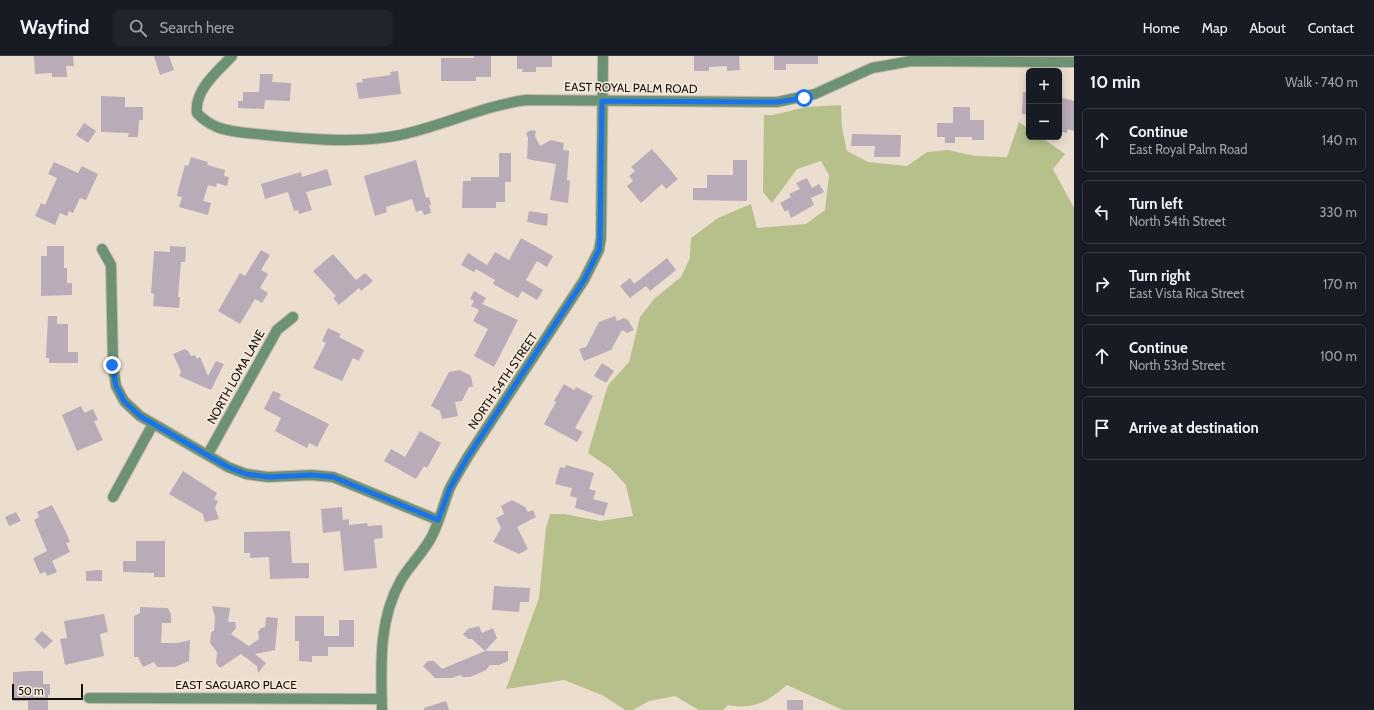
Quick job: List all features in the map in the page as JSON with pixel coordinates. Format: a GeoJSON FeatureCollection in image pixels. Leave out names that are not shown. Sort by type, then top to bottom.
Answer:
{"type":"FeatureCollection","features":[{"type":"Feature","properties":{"kind":"street","name":"EAST ROYAL PALM ROAD"},"geometry":{"type":"LineString","coordinates":[[232,56],[205,85],[198,98],[196,107],[197,113],[204,121],[218,127],[242,132],[315,139],[349,140],[400,135],[508,102],[526,100],[777,102],[815,94],[872,68],[911,61],[1074,62]]}},
{"type":"Feature","properties":{"kind":"street","name":"NORTH 54TH STREET"},"geometry":{"type":"LineString","coordinates":[[382,710],[383,630],[387,609],[401,579],[422,553],[438,520],[450,488],[467,458],[584,280],[599,250],[603,56]]}},
{"type":"Feature","properties":{"kind":"street"},"geometry":{"type":"LineString","coordinates":[[102,249],[111,264],[112,365],[116,386],[124,401],[140,416],[208,454],[228,467],[246,474],[268,477],[311,475],[333,477],[438,520]]}},
{"type":"Feature","properties":{"kind":"street","name":"NORTH LOMA LANE"},"geometry":{"type":"LineString","coordinates":[[208,454],[277,330],[293,317]]}},
{"type":"Feature","properties":{"kind":"street"},"geometry":{"type":"LineString","coordinates":[[113,497],[153,424]]}},
{"type":"Feature","properties":{"kind":"street","name":"EAST SAGUARO PLACE"},"geometry":{"type":"LineString","coordinates":[[89,698],[382,699]]}},
{"type":"Feature","properties":{"kind":"green space"},"geometry":{"type":"Polygon","coordinates":[[[841,105],[842,128],[847,151],[868,162],[907,166],[927,152],[948,150],[975,156],[1007,157],[1019,122],[1026,127],[1026,140],[1045,140],[1065,154],[1053,169],[1074,208],[1074,710],[843,710],[787,685],[773,696],[760,703],[745,706],[728,705],[723,710],[699,710],[675,696],[649,701],[633,710],[625,710],[602,695],[564,680],[506,689],[539,598],[546,528],[550,514],[565,514],[600,521],[633,516],[626,485],[610,468],[588,453],[608,385],[629,362],[640,317],[654,299],[681,277],[690,258],[691,238],[718,218],[751,204],[757,228],[806,224],[825,210],[829,175],[821,161],[797,169],[772,203],[763,192],[764,115],[773,115],[806,107],[841,105]]]}},
{"type":"Feature","properties":{"kind":"building"},"geometry":{"type":"Polygon","coordinates":[[[34,56],[73,56],[74,66],[66,66],[67,77],[52,77],[52,73],[35,74],[34,56]]]}},
{"type":"Feature","properties":{"kind":"building"},"geometry":{"type":"Polygon","coordinates":[[[154,56],[169,56],[174,70],[160,75],[154,56]]]}},
{"type":"Feature","properties":{"kind":"building"},"geometry":{"type":"Polygon","coordinates":[[[474,56],[491,56],[491,77],[476,77],[476,81],[441,81],[441,58],[474,58],[474,56]]]}},
{"type":"Feature","properties":{"kind":"building"},"geometry":{"type":"Polygon","coordinates":[[[517,56],[552,56],[552,67],[536,67],[536,72],[522,72],[523,69],[517,69],[517,56]]]}},
{"type":"Feature","properties":{"kind":"building"},"geometry":{"type":"Polygon","coordinates":[[[694,56],[739,56],[740,70],[727,71],[727,66],[709,67],[709,71],[694,71],[694,56]]]}},
{"type":"Feature","properties":{"kind":"building"},"geometry":{"type":"Polygon","coordinates":[[[774,56],[818,56],[818,64],[786,64],[786,70],[774,70],[774,56]]]}},
{"type":"Feature","properties":{"kind":"building"},"geometry":{"type":"Polygon","coordinates":[[[398,71],[401,94],[359,99],[356,83],[363,82],[362,79],[391,75],[390,72],[398,71]]]}},
{"type":"Feature","properties":{"kind":"building"},"geometry":{"type":"Polygon","coordinates":[[[260,74],[273,74],[272,82],[291,83],[290,101],[265,100],[264,109],[238,108],[238,101],[243,101],[243,92],[259,92],[260,74]]]}},
{"type":"Feature","properties":{"kind":"building"},"geometry":{"type":"Polygon","coordinates":[[[1023,92],[1026,92],[1026,114],[1022,114],[1023,92]]]}},
{"type":"Feature","properties":{"kind":"building"},"geometry":{"type":"Polygon","coordinates":[[[101,96],[125,97],[125,107],[143,107],[143,120],[139,120],[138,137],[128,137],[129,133],[101,132],[101,96]]]}},
{"type":"Feature","properties":{"kind":"building"},"geometry":{"type":"Polygon","coordinates":[[[1062,98],[1074,101],[1074,131],[1068,129],[1067,133],[1062,132],[1062,98]]]}},
{"type":"Feature","properties":{"kind":"building"},"geometry":{"type":"Polygon","coordinates":[[[953,107],[970,107],[970,120],[984,120],[984,140],[972,140],[972,137],[955,137],[955,143],[945,143],[945,137],[937,137],[937,123],[953,123],[953,107]]]}},
{"type":"Feature","properties":{"kind":"building"},"geometry":{"type":"Polygon","coordinates":[[[84,123],[96,131],[88,143],[76,135],[84,123]]]}},
{"type":"Feature","properties":{"kind":"building"},"geometry":{"type":"Polygon","coordinates":[[[531,130],[536,131],[535,136],[540,146],[551,140],[564,143],[563,150],[569,151],[567,180],[570,181],[568,203],[550,200],[556,164],[527,159],[528,138],[526,133],[531,130]]]}},
{"type":"Feature","properties":{"kind":"building"},"geometry":{"type":"Polygon","coordinates":[[[852,134],[901,135],[900,157],[874,157],[875,146],[851,146],[852,134]]]}},
{"type":"Feature","properties":{"kind":"building"},"geometry":{"type":"Polygon","coordinates":[[[652,149],[678,179],[666,189],[662,184],[641,203],[627,186],[633,181],[629,176],[635,171],[631,167],[652,149]]]}},
{"type":"Feature","properties":{"kind":"building"},"geometry":{"type":"Polygon","coordinates":[[[499,153],[511,153],[511,182],[505,182],[505,202],[496,202],[496,208],[462,208],[463,181],[471,181],[471,177],[499,177],[499,153]]]}},
{"type":"Feature","properties":{"kind":"building"},"geometry":{"type":"Polygon","coordinates":[[[191,157],[208,162],[207,165],[225,170],[224,176],[229,177],[227,186],[217,183],[216,187],[208,185],[203,201],[211,203],[208,215],[179,207],[182,197],[177,196],[179,187],[185,165],[188,166],[191,157]]]}},
{"type":"Feature","properties":{"kind":"building"},"geometry":{"type":"Polygon","coordinates":[[[416,160],[426,198],[429,197],[431,213],[424,215],[422,210],[416,212],[412,199],[386,207],[387,212],[375,216],[364,176],[416,160]]]}},
{"type":"Feature","properties":{"kind":"building"},"geometry":{"type":"Polygon","coordinates":[[[733,160],[747,160],[747,201],[693,200],[693,188],[707,188],[707,175],[733,175],[733,160]]]}},
{"type":"Feature","properties":{"kind":"building"},"geometry":{"type":"Polygon","coordinates":[[[54,162],[78,173],[82,166],[98,174],[86,200],[80,198],[73,213],[69,211],[67,216],[60,213],[55,225],[35,216],[41,203],[45,205],[57,178],[48,174],[54,162]]]}},
{"type":"Feature","properties":{"kind":"building"},"geometry":{"type":"Polygon","coordinates":[[[327,169],[332,185],[306,192],[312,210],[299,214],[298,210],[294,211],[288,192],[265,199],[261,184],[301,172],[302,177],[327,169]]]}},
{"type":"Feature","properties":{"kind":"building"},"geometry":{"type":"Polygon","coordinates":[[[807,178],[812,188],[819,184],[824,192],[811,198],[814,205],[791,218],[788,210],[785,212],[780,203],[791,197],[789,194],[800,189],[796,183],[807,178]]]}},
{"type":"Feature","properties":{"kind":"building"},"geometry":{"type":"Polygon","coordinates":[[[529,211],[548,214],[547,226],[527,222],[529,211]]]}},
{"type":"Feature","properties":{"kind":"building"},"geometry":{"type":"Polygon","coordinates":[[[521,238],[553,256],[547,267],[537,261],[526,280],[543,290],[537,300],[522,291],[518,298],[493,284],[495,280],[476,269],[474,272],[461,265],[468,253],[487,265],[495,252],[509,260],[521,238]]]}},
{"type":"Feature","properties":{"kind":"building"},"geometry":{"type":"Polygon","coordinates":[[[47,246],[64,246],[64,268],[67,268],[67,283],[72,283],[72,295],[41,296],[41,256],[47,256],[47,246]]]}},
{"type":"Feature","properties":{"kind":"building"},"geometry":{"type":"Polygon","coordinates":[[[170,246],[186,247],[185,262],[181,262],[178,297],[180,297],[179,308],[153,306],[154,294],[151,293],[154,251],[170,252],[170,246]]]}},
{"type":"Feature","properties":{"kind":"building"},"geometry":{"type":"Polygon","coordinates":[[[261,250],[270,255],[261,270],[268,274],[260,288],[268,293],[262,303],[255,299],[240,324],[218,311],[240,273],[245,276],[261,250]]]}},
{"type":"Feature","properties":{"kind":"building"},"geometry":{"type":"Polygon","coordinates":[[[333,254],[356,280],[365,273],[373,281],[361,291],[359,288],[339,305],[333,298],[336,296],[313,271],[333,254]]]}},
{"type":"Feature","properties":{"kind":"building"},"geometry":{"type":"Polygon","coordinates":[[[667,258],[676,270],[650,291],[646,286],[630,298],[620,286],[630,278],[634,284],[667,258]]]}},
{"type":"Feature","properties":{"kind":"building"},"geometry":{"type":"Polygon","coordinates":[[[474,291],[486,298],[482,304],[518,320],[494,367],[474,356],[488,329],[473,321],[479,310],[471,306],[474,301],[470,299],[474,291]]]}},
{"type":"Feature","properties":{"kind":"building"},"geometry":{"type":"Polygon","coordinates":[[[48,316],[57,316],[57,324],[68,324],[68,352],[78,352],[78,363],[49,363],[49,358],[46,358],[48,316]]]}},
{"type":"Feature","properties":{"kind":"building"},"geometry":{"type":"Polygon","coordinates":[[[615,316],[617,321],[624,318],[628,320],[634,330],[627,333],[622,330],[611,350],[584,361],[579,349],[586,347],[599,322],[615,316]]]}},
{"type":"Feature","properties":{"kind":"building"},"geometry":{"type":"Polygon","coordinates":[[[328,328],[341,334],[339,337],[364,350],[359,361],[353,358],[342,381],[313,368],[326,343],[322,341],[328,328]]]}},
{"type":"Feature","properties":{"kind":"building"},"geometry":{"type":"Polygon","coordinates":[[[185,349],[191,356],[195,355],[197,359],[200,357],[208,376],[216,361],[224,364],[211,390],[179,376],[181,372],[173,354],[185,349]]]}},
{"type":"Feature","properties":{"kind":"building"},"geometry":{"type":"Polygon","coordinates":[[[602,363],[614,371],[606,383],[594,376],[602,363]]]}},
{"type":"Feature","properties":{"kind":"building"},"geometry":{"type":"Polygon","coordinates":[[[460,370],[471,376],[473,387],[469,387],[462,401],[455,402],[458,416],[442,419],[440,411],[431,406],[449,372],[460,370]]]}},
{"type":"Feature","properties":{"kind":"building"},"geometry":{"type":"Polygon","coordinates":[[[564,384],[574,390],[576,387],[593,396],[575,428],[583,432],[577,442],[544,424],[556,402],[554,401],[564,384]]]}},
{"type":"Feature","properties":{"kind":"building"},"geometry":{"type":"Polygon","coordinates":[[[273,391],[281,394],[279,399],[329,424],[317,447],[309,443],[307,448],[275,431],[281,418],[264,409],[273,391]]]}},
{"type":"Feature","properties":{"kind":"building"},"geometry":{"type":"Polygon","coordinates":[[[81,406],[84,413],[93,409],[98,420],[94,421],[103,440],[77,451],[62,415],[81,406]]]}},
{"type":"Feature","properties":{"kind":"building"},"geometry":{"type":"Polygon","coordinates":[[[420,431],[441,443],[427,468],[424,466],[416,479],[384,461],[391,449],[405,457],[420,431]]]}},
{"type":"Feature","properties":{"kind":"building"},"geometry":{"type":"Polygon","coordinates":[[[566,465],[594,473],[589,489],[596,491],[593,499],[608,503],[604,516],[575,508],[577,498],[570,496],[572,488],[555,484],[560,467],[565,468],[566,465]]]}},
{"type":"Feature","properties":{"kind":"building"},"geometry":{"type":"Polygon","coordinates":[[[183,471],[217,493],[214,499],[218,501],[215,508],[219,519],[205,522],[203,514],[169,494],[183,471]]]}},
{"type":"Feature","properties":{"kind":"building"},"geometry":{"type":"Polygon","coordinates":[[[512,500],[525,507],[528,512],[533,510],[536,517],[517,527],[528,549],[519,554],[493,542],[501,528],[496,518],[504,514],[501,506],[512,500]]]}},
{"type":"Feature","properties":{"kind":"building"},"geometry":{"type":"Polygon","coordinates":[[[52,505],[70,542],[66,543],[70,552],[52,561],[57,572],[47,576],[45,572],[40,574],[33,558],[47,551],[34,520],[39,517],[37,512],[52,505]]]}},
{"type":"Feature","properties":{"kind":"building"},"geometry":{"type":"Polygon","coordinates":[[[342,507],[343,520],[349,519],[349,525],[367,523],[368,526],[382,525],[383,538],[374,539],[377,568],[344,571],[340,531],[323,533],[321,509],[342,507]]]}},
{"type":"Feature","properties":{"kind":"building"},"geometry":{"type":"Polygon","coordinates":[[[16,512],[21,521],[9,526],[5,517],[16,512]]]}},
{"type":"Feature","properties":{"kind":"building"},"geometry":{"type":"Polygon","coordinates":[[[290,531],[292,563],[309,563],[309,578],[270,579],[269,557],[250,558],[250,553],[244,553],[244,532],[290,531]]]}},
{"type":"Feature","properties":{"kind":"building"},"geometry":{"type":"Polygon","coordinates":[[[136,541],[165,541],[165,577],[154,577],[154,573],[123,572],[123,561],[136,561],[136,541]]]}},
{"type":"Feature","properties":{"kind":"building"},"geometry":{"type":"Polygon","coordinates":[[[102,570],[102,581],[86,581],[86,571],[102,570]]]}},
{"type":"Feature","properties":{"kind":"building"},"geometry":{"type":"Polygon","coordinates":[[[494,586],[530,588],[529,602],[520,602],[519,612],[492,610],[494,586]]]}},
{"type":"Feature","properties":{"kind":"building"},"geometry":{"type":"Polygon","coordinates":[[[212,606],[230,608],[228,622],[235,622],[236,628],[231,634],[249,646],[259,639],[258,632],[261,628],[265,627],[266,617],[278,618],[275,650],[255,654],[266,663],[258,673],[257,666],[241,654],[220,668],[216,663],[217,652],[210,643],[211,632],[214,631],[215,617],[212,606]]]}},
{"type":"Feature","properties":{"kind":"building"},"geometry":{"type":"Polygon","coordinates":[[[140,607],[168,608],[171,614],[171,623],[162,623],[161,643],[178,643],[190,640],[189,661],[175,667],[157,667],[154,662],[143,667],[138,657],[134,657],[134,616],[140,613],[140,607]]]}},
{"type":"Feature","properties":{"kind":"building"},"geometry":{"type":"Polygon","coordinates":[[[104,614],[108,632],[100,634],[104,656],[65,665],[60,639],[67,638],[64,621],[104,614]]]}},
{"type":"Feature","properties":{"kind":"building"},"geometry":{"type":"Polygon","coordinates":[[[295,616],[324,616],[324,636],[339,636],[339,620],[354,620],[354,647],[328,647],[328,656],[312,656],[312,662],[299,661],[299,641],[295,641],[295,616]]]}},
{"type":"Feature","properties":{"kind":"building"},"geometry":{"type":"Polygon","coordinates":[[[479,626],[482,633],[493,628],[497,638],[485,651],[472,639],[468,639],[463,634],[468,629],[479,626]]]}},
{"type":"Feature","properties":{"kind":"building"},"geometry":{"type":"Polygon","coordinates":[[[42,631],[53,641],[44,649],[34,639],[42,631]]]}},
{"type":"Feature","properties":{"kind":"building"},"geometry":{"type":"Polygon","coordinates":[[[485,651],[508,651],[508,661],[499,665],[490,665],[486,670],[470,677],[463,677],[460,675],[452,678],[435,678],[423,666],[428,661],[434,661],[442,669],[485,651]]]}},
{"type":"Feature","properties":{"kind":"building"},"geometry":{"type":"Polygon","coordinates":[[[43,671],[43,684],[50,684],[48,710],[28,710],[28,701],[13,701],[13,672],[43,671]]]}},
{"type":"Feature","properties":{"kind":"building"},"geometry":{"type":"Polygon","coordinates":[[[787,700],[803,700],[803,710],[787,710],[787,700]]]}},
{"type":"Feature","properties":{"kind":"building"},"geometry":{"type":"Polygon","coordinates":[[[446,701],[449,710],[424,710],[424,708],[446,701]]]}},
{"type":"Feature","properties":{"kind":"route"},"geometry":{"type":"LineString","coordinates":[[112,365],[116,386],[124,401],[140,416],[208,454],[228,467],[246,474],[268,477],[311,475],[333,477],[438,520],[450,488],[467,458],[567,307],[591,268],[599,250],[601,229],[602,101],[622,100],[741,103],[777,102],[804,98]]}}]}
